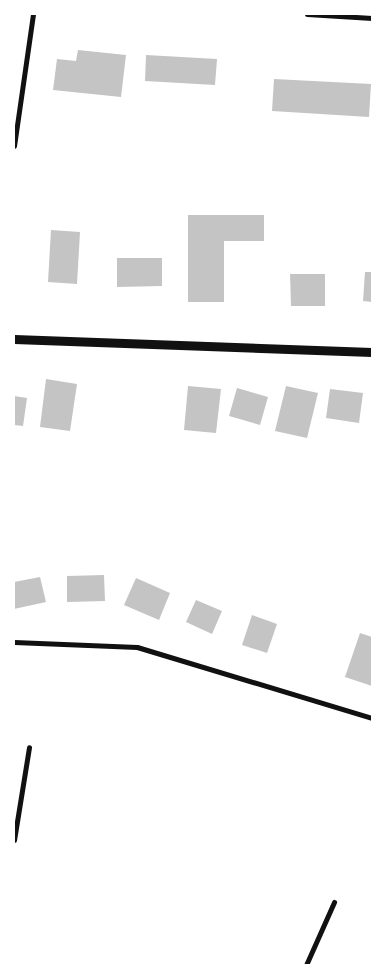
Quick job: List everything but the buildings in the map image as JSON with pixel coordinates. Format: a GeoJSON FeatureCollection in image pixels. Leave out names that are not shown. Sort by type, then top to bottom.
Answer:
{"type":"FeatureCollection","features":[{"type":"Feature","properties":{"kind":"street"},"geometry":{"type":"LineString","coordinates":[[14,146],[33,14]]}},
{"type":"Feature","properties":{"kind":"street"},"geometry":{"type":"LineString","coordinates":[[308,14],[372,18]]}},
{"type":"Feature","properties":{"kind":"street"},"geometry":{"type":"LineString","coordinates":[[14,339],[372,352]]}},
{"type":"Feature","properties":{"kind":"street"},"geometry":{"type":"LineString","coordinates":[[14,642],[137,647],[372,718]]}},
{"type":"Feature","properties":{"kind":"street"},"geometry":{"type":"LineString","coordinates":[[14,840],[29,747]]}},
{"type":"Feature","properties":{"kind":"street"},"geometry":{"type":"LineString","coordinates":[[306,965],[334,902]]}}]}
